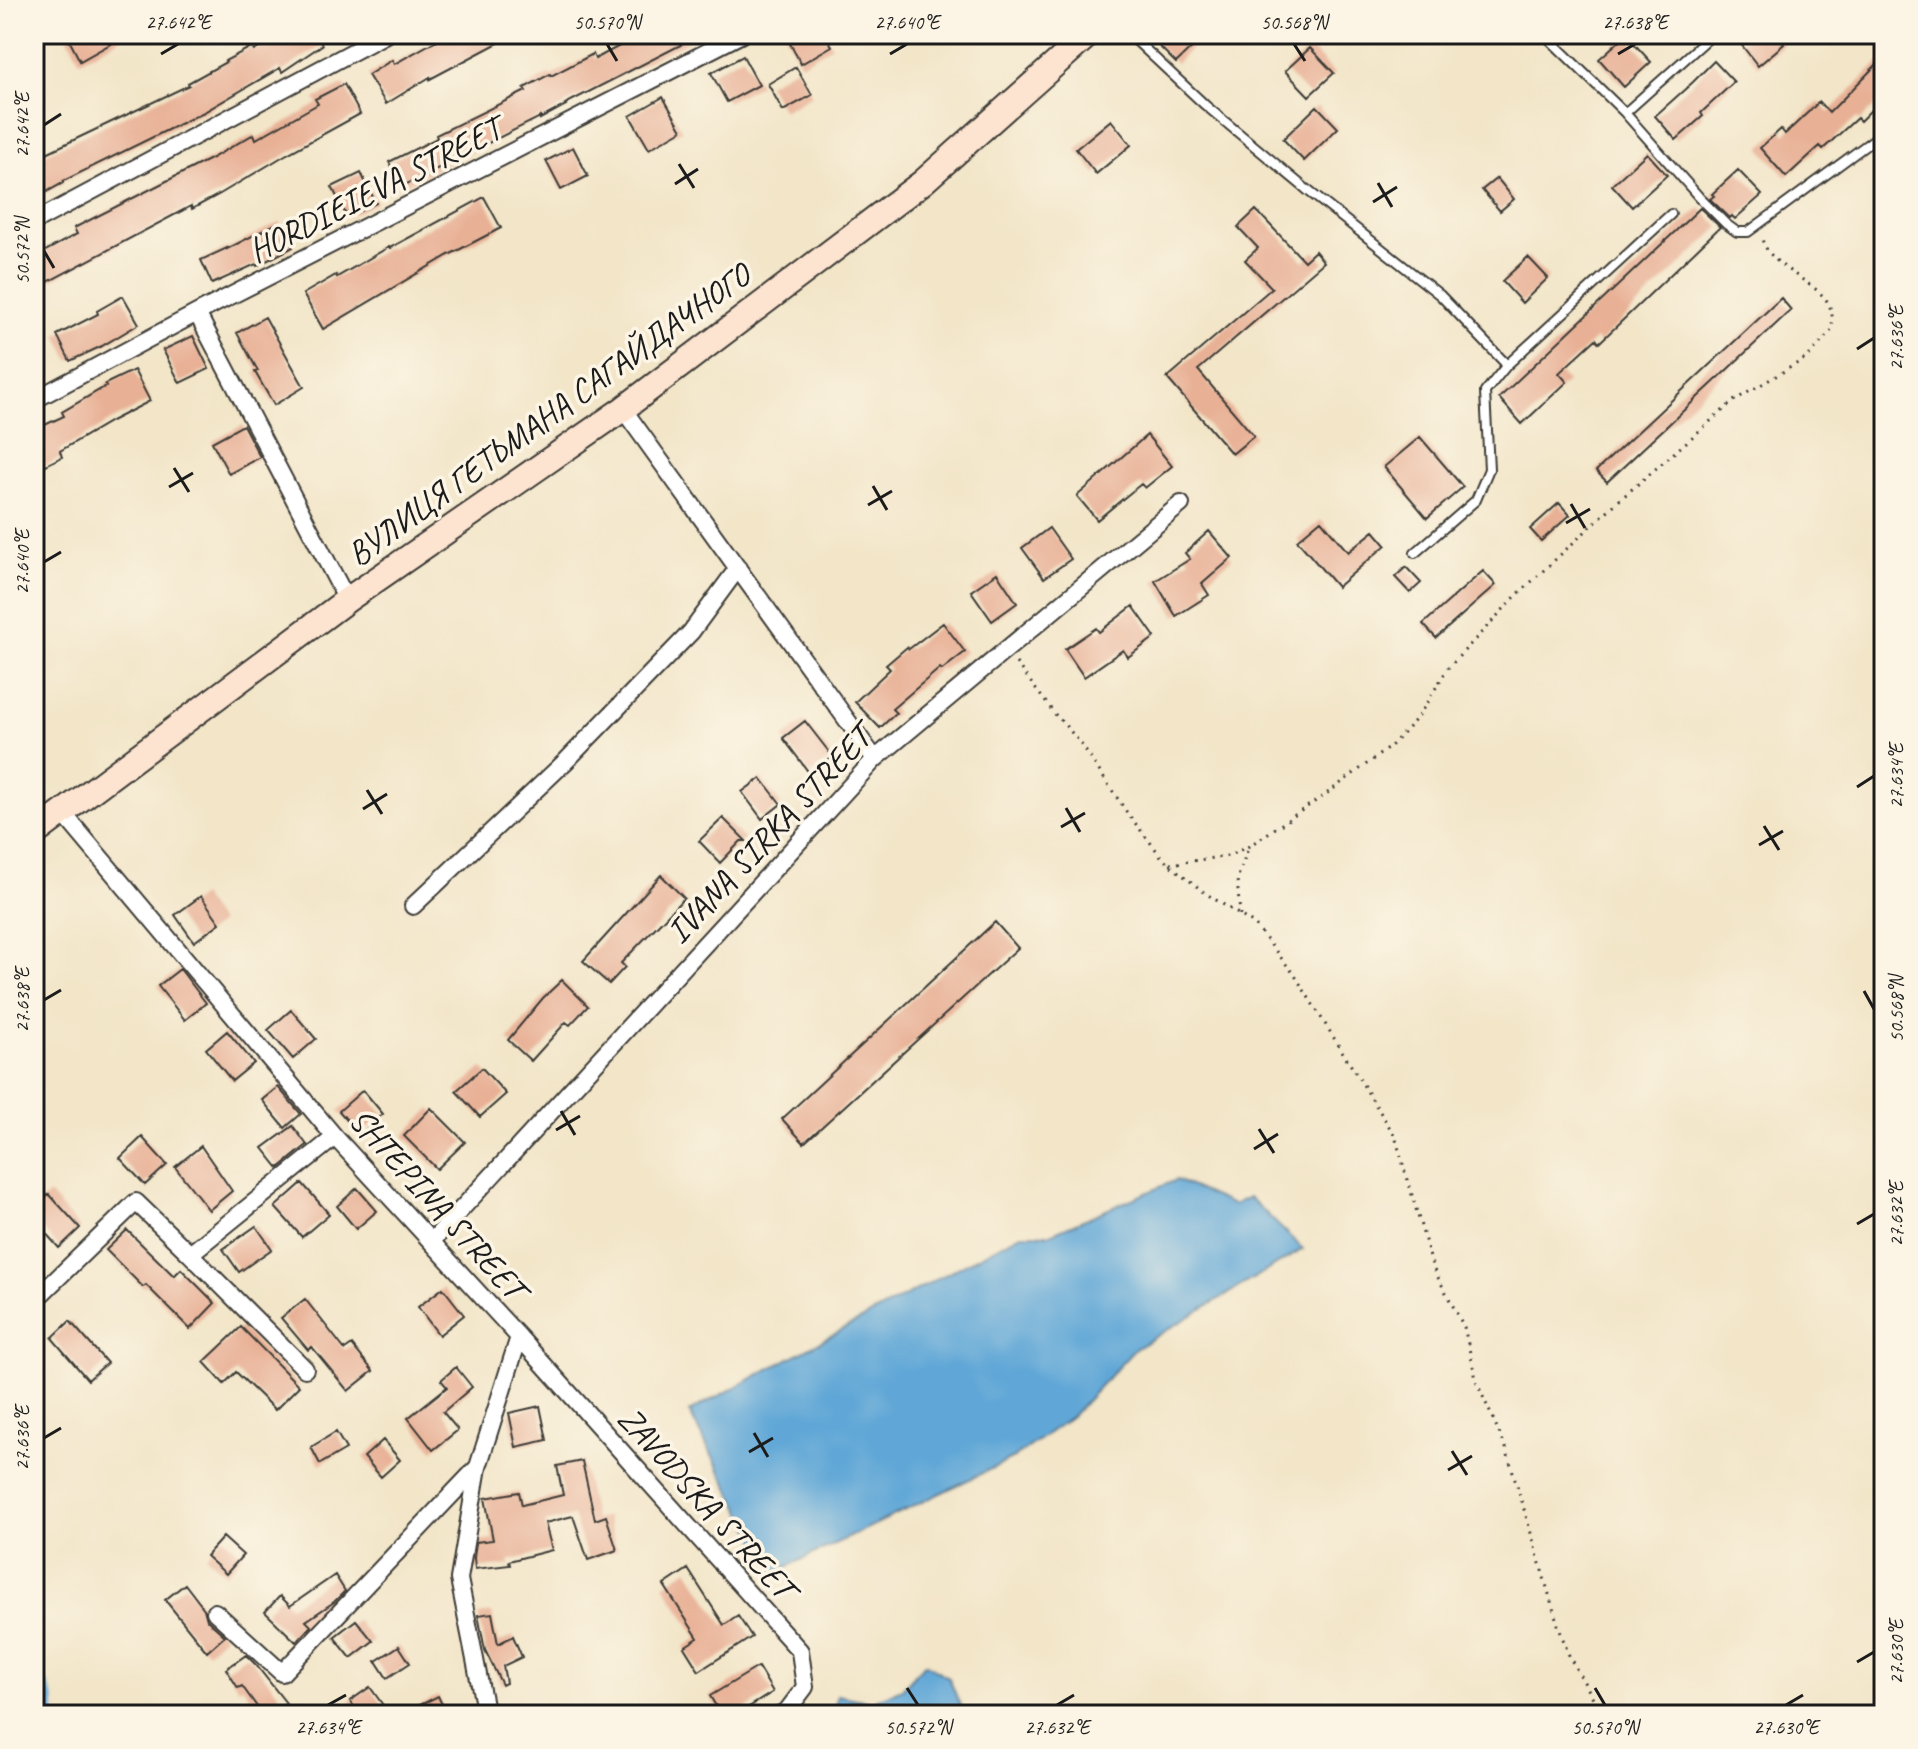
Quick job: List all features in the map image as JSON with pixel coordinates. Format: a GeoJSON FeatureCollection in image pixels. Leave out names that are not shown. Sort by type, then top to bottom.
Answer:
{"type":"FeatureCollection","features":[{"type":"Feature","properties":{"kind":"main road","name":"ВУЛИЦЯ ГЕТЬМАНА САГАЙДАЧНОГО"},"geometry":{"type":"LineString","coordinates":[[34,834],[347,600],[623,409],[923,182],[1089,34]]}},
{"type":"Feature","properties":{"kind":"street"},"geometry":{"type":"LineString","coordinates":[[34,222],[386,34]]}},
{"type":"Feature","properties":{"kind":"street","name":"HORDIEIEVA STREET"},"geometry":{"type":"LineString","coordinates":[[34,400],[197,313],[742,34]]}},
{"type":"Feature","properties":{"kind":"street"},"geometry":{"type":"LineString","coordinates":[[197,313],[347,600]]}},
{"type":"Feature","properties":{"kind":"street"},"geometry":{"type":"LineString","coordinates":[[623,409],[875,759]]}},
{"type":"Feature","properties":{"kind":"street","name":"IVANA SIRKA STREET"},"geometry":{"type":"LineString","coordinates":[[432,1241],[875,759],[1181,504]]}},
{"type":"Feature","properties":{"kind":"street"},"geometry":{"type":"LineString","coordinates":[[413,906],[566,761],[691,632],[738,568]]}},
{"type":"Feature","properties":{"kind":"street","name":"SHTEPINA STREET"},"geometry":{"type":"LineString","coordinates":[[62,812],[335,1137],[519,1337],[478,1467],[459,1579],[486,1715]]}},
{"type":"Feature","properties":{"kind":"street"},"geometry":{"type":"LineString","coordinates":[[190,1254],[335,1137]]}},
{"type":"Feature","properties":{"kind":"street"},"geometry":{"type":"LineString","coordinates":[[34,1301],[136,1202],[305,1369]]}},
{"type":"Feature","properties":{"kind":"street","name":"ZAVODSKA STREET"},"geometry":{"type":"LineString","coordinates":[[519,1337],[800,1651],[805,1687],[787,1711],[779,1715]]}},
{"type":"Feature","properties":{"kind":"street"},"geometry":{"type":"LineString","coordinates":[[215,1612],[282,1673],[478,1467]]}},
{"type":"Feature","properties":{"kind":"lane"},"geometry":{"type":"LineString","coordinates":[[1129,34],[1205,105],[1440,295],[1507,365]]}},
{"type":"Feature","properties":{"kind":"lane"},"geometry":{"type":"LineString","coordinates":[[1544,34],[1625,113],[1699,197],[1737,232],[1748,232],[1759,225],[1884,132]]}},
{"type":"Feature","properties":{"kind":"lane"},"geometry":{"type":"LineString","coordinates":[[1625,113],[1713,34]]}},
{"type":"Feature","properties":{"kind":"lane"},"geometry":{"type":"LineString","coordinates":[[1415,553],[1476,500],[1489,469],[1485,392],[1507,365],[1671,214]]}},
{"type":"Feature","properties":{"kind":"path"},"geometry":{"type":"LineString","coordinates":[[1170,864],[1228,856],[1249,846],[1391,746],[1418,717],[1448,668],[1515,597],[1616,503],[1735,400],[1808,357],[1832,330],[1831,308],[1816,289],[1784,267],[1765,248],[1759,225]]}},
{"type":"Feature","properties":{"kind":"path"},"geometry":{"type":"LineString","coordinates":[[1006,651],[1079,741],[1128,814],[1170,864],[1205,893],[1254,924],[1294,974],[1395,1136],[1433,1268],[1464,1327],[1477,1383],[1506,1448],[1562,1636],[1570,1658],[1603,1715]]}},
{"type":"Feature","properties":{"kind":"path"},"geometry":{"type":"LineString","coordinates":[[1240,915],[1237,879],[1249,846]]}},
{"type":"Feature","properties":{"kind":"water"},"geometry":{"type":"Polygon","coordinates":[[[1176,1180],[1233,1205],[1249,1197],[1303,1249],[1135,1349],[1072,1416],[1014,1458],[774,1573],[689,1412],[1021,1234],[1050,1234],[1176,1180]]]}},
{"type":"Feature","properties":{"kind":"water"},"geometry":{"type":"Polygon","coordinates":[[[925,1663],[949,1678],[964,1715],[834,1715],[837,1695],[872,1702],[902,1689],[925,1663]]]}},
{"type":"Feature","properties":{"kind":"building"},"geometry":{"type":"Polygon","coordinates":[[[66,34],[128,34],[80,61],[66,34]]]}},
{"type":"Feature","properties":{"kind":"building"},"geometry":{"type":"Polygon","coordinates":[[[282,34],[316,34],[322,45],[282,72],[280,68],[204,112],[63,181],[34,199],[34,159],[189,85],[225,61],[251,47],[254,51],[282,34]]]}},
{"type":"Feature","properties":{"kind":"building"},"geometry":{"type":"Polygon","coordinates":[[[448,34],[515,34],[430,77],[386,104],[368,75],[392,60],[394,64],[448,34]]]}},
{"type":"Feature","properties":{"kind":"building"},"geometry":{"type":"Polygon","coordinates":[[[642,34],[702,34],[401,187],[389,162],[526,91],[524,88],[550,74],[593,54],[595,59],[642,34]]]}},
{"type":"Feature","properties":{"kind":"building"},"geometry":{"type":"Polygon","coordinates":[[[785,34],[825,34],[832,46],[801,64],[785,34]]]}},
{"type":"Feature","properties":{"kind":"building"},"geometry":{"type":"Polygon","coordinates":[[[1147,34],[1206,34],[1176,63],[1147,34]]]}},
{"type":"Feature","properties":{"kind":"building"},"geometry":{"type":"Polygon","coordinates":[[[1751,34],[1776,34],[1784,44],[1758,66],[1740,43],[1751,34]]]}},
{"type":"Feature","properties":{"kind":"building"},"geometry":{"type":"Polygon","coordinates":[[[1626,35],[1651,62],[1624,87],[1599,59],[1626,35]]]}},
{"type":"Feature","properties":{"kind":"building"},"geometry":{"type":"Polygon","coordinates":[[[1310,48],[1334,73],[1309,96],[1285,71],[1310,48]]]}},
{"type":"Feature","properties":{"kind":"building"},"geometry":{"type":"Polygon","coordinates":[[[743,56],[759,85],[727,102],[711,73],[743,56]]]}},
{"type":"Feature","properties":{"kind":"building"},"geometry":{"type":"Polygon","coordinates":[[[1884,57],[1884,97],[1860,121],[1857,118],[1823,149],[1820,146],[1786,177],[1760,148],[1781,129],[1785,134],[1819,102],[1829,113],[1884,57]]]}},
{"type":"Feature","properties":{"kind":"building"},"geometry":{"type":"Polygon","coordinates":[[[1714,61],[1734,82],[1676,140],[1655,116],[1714,61]]]}},
{"type":"Feature","properties":{"kind":"building"},"geometry":{"type":"Polygon","coordinates":[[[796,67],[812,95],[783,111],[768,84],[796,67]]]}},
{"type":"Feature","properties":{"kind":"building"},"geometry":{"type":"Polygon","coordinates":[[[344,84],[360,114],[220,194],[192,209],[191,206],[46,283],[34,257],[77,234],[74,228],[254,134],[256,139],[318,104],[315,99],[344,84]]]}},
{"type":"Feature","properties":{"kind":"building"},"geometry":{"type":"Polygon","coordinates":[[[663,97],[682,130],[649,149],[630,116],[663,97]]]}},
{"type":"Feature","properties":{"kind":"building"},"geometry":{"type":"Polygon","coordinates":[[[1317,106],[1338,128],[1304,161],[1283,139],[1317,106]]]}},
{"type":"Feature","properties":{"kind":"building"},"geometry":{"type":"Polygon","coordinates":[[[1111,120],[1131,145],[1096,174],[1076,149],[1111,120]]]}},
{"type":"Feature","properties":{"kind":"building"},"geometry":{"type":"Polygon","coordinates":[[[573,147],[588,176],[561,190],[546,161],[573,147]]]}},
{"type":"Feature","properties":{"kind":"building"},"geometry":{"type":"Polygon","coordinates":[[[1647,153],[1667,175],[1632,207],[1612,185],[1647,153]]]}},
{"type":"Feature","properties":{"kind":"building"},"geometry":{"type":"Polygon","coordinates":[[[1738,170],[1762,195],[1735,219],[1710,199],[1738,170]]]}},
{"type":"Feature","properties":{"kind":"building"},"geometry":{"type":"Polygon","coordinates":[[[361,173],[376,203],[347,217],[332,187],[361,173]]]}},
{"type":"Feature","properties":{"kind":"building"},"geometry":{"type":"Polygon","coordinates":[[[1497,178],[1514,199],[1500,211],[1482,190],[1497,178]]]}},
{"type":"Feature","properties":{"kind":"building"},"geometry":{"type":"Polygon","coordinates":[[[484,197],[501,228],[323,329],[303,294],[484,197]]]}},
{"type":"Feature","properties":{"kind":"building"},"geometry":{"type":"Polygon","coordinates":[[[1700,208],[1720,227],[1599,343],[1596,339],[1559,373],[1567,382],[1522,424],[1499,398],[1700,208]]]}},
{"type":"Feature","properties":{"kind":"building"},"geometry":{"type":"Polygon","coordinates":[[[1256,210],[1304,261],[1315,251],[1324,262],[1198,370],[1254,436],[1232,454],[1167,378],[1272,288],[1245,260],[1258,248],[1238,227],[1256,210]]]}},
{"type":"Feature","properties":{"kind":"building"},"geometry":{"type":"Polygon","coordinates":[[[279,222],[293,247],[212,284],[201,260],[279,222]]]}},
{"type":"Feature","properties":{"kind":"building"},"geometry":{"type":"Polygon","coordinates":[[[1528,257],[1548,278],[1522,303],[1502,281],[1528,257]]]}},
{"type":"Feature","properties":{"kind":"building"},"geometry":{"type":"Polygon","coordinates":[[[123,296],[139,324],[70,361],[57,335],[98,314],[97,311],[123,296]]]}},
{"type":"Feature","properties":{"kind":"building"},"geometry":{"type":"Polygon","coordinates":[[[1781,298],[1791,310],[1607,482],[1596,471],[1781,298]]]}},
{"type":"Feature","properties":{"kind":"building"},"geometry":{"type":"Polygon","coordinates":[[[265,317],[304,387],[274,405],[237,333],[265,317]]]}},
{"type":"Feature","properties":{"kind":"building"},"geometry":{"type":"Polygon","coordinates":[[[193,336],[209,369],[180,383],[163,350],[193,336]]]}},
{"type":"Feature","properties":{"kind":"building"},"geometry":{"type":"Polygon","coordinates":[[[134,370],[150,401],[60,451],[62,457],[38,469],[34,460],[34,430],[64,416],[62,412],[105,384],[134,370]]]}},
{"type":"Feature","properties":{"kind":"building"},"geometry":{"type":"Polygon","coordinates":[[[243,425],[260,457],[229,474],[212,442],[243,425]]]}},
{"type":"Feature","properties":{"kind":"building"},"geometry":{"type":"Polygon","coordinates":[[[1147,435],[1172,466],[1145,488],[1141,484],[1097,520],[1077,496],[1147,435]]]}},
{"type":"Feature","properties":{"kind":"building"},"geometry":{"type":"Polygon","coordinates":[[[1420,437],[1463,487],[1427,518],[1384,467],[1420,437]]]}},
{"type":"Feature","properties":{"kind":"building"},"geometry":{"type":"Polygon","coordinates":[[[1559,503],[1570,515],[1541,541],[1530,529],[1559,503]]]}},
{"type":"Feature","properties":{"kind":"building"},"geometry":{"type":"Polygon","coordinates":[[[1321,520],[1348,552],[1374,531],[1386,545],[1337,587],[1297,540],[1321,520]]]}},
{"type":"Feature","properties":{"kind":"building"},"geometry":{"type":"Polygon","coordinates":[[[1049,528],[1071,559],[1044,578],[1022,548],[1049,528]]]}},
{"type":"Feature","properties":{"kind":"building"},"geometry":{"type":"Polygon","coordinates":[[[1209,531],[1232,558],[1202,584],[1209,595],[1176,616],[1155,581],[1190,559],[1185,553],[1209,531]]]}},
{"type":"Feature","properties":{"kind":"building"},"geometry":{"type":"Polygon","coordinates":[[[1406,567],[1421,583],[1410,593],[1395,577],[1406,567]]]}},
{"type":"Feature","properties":{"kind":"building"},"geometry":{"type":"Polygon","coordinates":[[[1483,571],[1496,585],[1436,638],[1423,624],[1483,571]]]}},
{"type":"Feature","properties":{"kind":"building"},"geometry":{"type":"Polygon","coordinates":[[[997,573],[1017,603],[992,621],[971,591],[997,573]]]}},
{"type":"Feature","properties":{"kind":"building"},"geometry":{"type":"Polygon","coordinates":[[[1133,606],[1155,637],[1128,657],[1123,650],[1084,677],[1065,649],[1096,628],[1099,632],[1133,606]]]}},
{"type":"Feature","properties":{"kind":"building"},"geometry":{"type":"Polygon","coordinates":[[[943,623],[965,652],[942,670],[940,668],[892,709],[896,713],[880,728],[855,702],[890,669],[886,665],[943,623]]]}},
{"type":"Feature","properties":{"kind":"building"},"geometry":{"type":"Polygon","coordinates":[[[805,721],[833,757],[810,774],[783,738],[805,721]]]}},
{"type":"Feature","properties":{"kind":"building"},"geometry":{"type":"Polygon","coordinates":[[[761,778],[781,804],[762,819],[742,792],[761,778]]]}},
{"type":"Feature","properties":{"kind":"building"},"geometry":{"type":"Polygon","coordinates":[[[723,818],[746,841],[741,841],[720,863],[699,841],[723,818]]]}},
{"type":"Feature","properties":{"kind":"building"},"geometry":{"type":"Polygon","coordinates":[[[661,875],[684,898],[621,963],[625,967],[609,984],[583,961],[661,875]]]}},
{"type":"Feature","properties":{"kind":"building"},"geometry":{"type":"Polygon","coordinates":[[[201,896],[220,923],[194,942],[175,915],[201,896]]]}},
{"type":"Feature","properties":{"kind":"building"},"geometry":{"type":"Polygon","coordinates":[[[995,922],[1018,948],[804,1143],[782,1119],[995,922]]]}},
{"type":"Feature","properties":{"kind":"building"},"geometry":{"type":"Polygon","coordinates":[[[180,969],[206,1003],[185,1020],[158,986],[180,969]]]}},
{"type":"Feature","properties":{"kind":"building"},"geometry":{"type":"Polygon","coordinates":[[[562,980],[588,1006],[570,1025],[566,1022],[531,1061],[508,1040],[562,980]]]}},
{"type":"Feature","properties":{"kind":"building"},"geometry":{"type":"Polygon","coordinates":[[[291,1010],[316,1039],[293,1059],[268,1030],[291,1010]]]}},
{"type":"Feature","properties":{"kind":"building"},"geometry":{"type":"Polygon","coordinates":[[[227,1031],[254,1063],[232,1081],[206,1049],[227,1031]]]}},
{"type":"Feature","properties":{"kind":"building"},"geometry":{"type":"Polygon","coordinates":[[[482,1068],[506,1094],[480,1117],[456,1091],[482,1068]]]}},
{"type":"Feature","properties":{"kind":"building"},"geometry":{"type":"Polygon","coordinates":[[[278,1087],[301,1114],[285,1128],[262,1100],[278,1087]]]}},
{"type":"Feature","properties":{"kind":"building"},"geometry":{"type":"Polygon","coordinates":[[[363,1090],[383,1114],[360,1135],[339,1111],[363,1090]]]}},
{"type":"Feature","properties":{"kind":"building"},"geometry":{"type":"Polygon","coordinates":[[[431,1108],[465,1142],[437,1169],[404,1136],[431,1108]]]}},
{"type":"Feature","properties":{"kind":"building"},"geometry":{"type":"Polygon","coordinates":[[[293,1126],[307,1145],[279,1168],[263,1148],[293,1126]]]}},
{"type":"Feature","properties":{"kind":"building"},"geometry":{"type":"Polygon","coordinates":[[[142,1137],[167,1165],[145,1185],[120,1158],[142,1137]]]}},
{"type":"Feature","properties":{"kind":"building"},"geometry":{"type":"Polygon","coordinates":[[[201,1146],[232,1191],[209,1210],[175,1167],[201,1146]]]}},
{"type":"Feature","properties":{"kind":"building"},"geometry":{"type":"Polygon","coordinates":[[[302,1183],[329,1214],[302,1237],[275,1207],[302,1183]]]}},
{"type":"Feature","properties":{"kind":"building"},"geometry":{"type":"Polygon","coordinates":[[[357,1188],[377,1211],[356,1229],[337,1206],[357,1188]]]}},
{"type":"Feature","properties":{"kind":"building"},"geometry":{"type":"Polygon","coordinates":[[[49,1194],[80,1228],[59,1248],[34,1220],[34,1208],[49,1194]]]}},
{"type":"Feature","properties":{"kind":"building"},"geometry":{"type":"Polygon","coordinates":[[[256,1226],[272,1249],[239,1272],[223,1249],[256,1226]]]}},
{"type":"Feature","properties":{"kind":"building"},"geometry":{"type":"Polygon","coordinates":[[[127,1230],[174,1276],[181,1269],[215,1303],[190,1329],[106,1250],[127,1230]]]}},
{"type":"Feature","properties":{"kind":"building"},"geometry":{"type":"Polygon","coordinates":[[[443,1288],[464,1315],[439,1335],[418,1307],[443,1288]]]}},
{"type":"Feature","properties":{"kind":"building"},"geometry":{"type":"Polygon","coordinates":[[[305,1299],[345,1350],[352,1345],[373,1371],[348,1391],[312,1347],[308,1350],[281,1318],[305,1299]]]}},
{"type":"Feature","properties":{"kind":"building"},"geometry":{"type":"Polygon","coordinates":[[[70,1321],[107,1363],[88,1380],[52,1338],[70,1321]]]}},
{"type":"Feature","properties":{"kind":"building"},"geometry":{"type":"Polygon","coordinates":[[[241,1327],[299,1386],[275,1410],[236,1372],[224,1384],[204,1362],[241,1327]]]}},
{"type":"Feature","properties":{"kind":"building"},"geometry":{"type":"Polygon","coordinates":[[[456,1367],[472,1387],[443,1412],[458,1430],[433,1450],[408,1418],[447,1387],[441,1380],[456,1367]]]}},
{"type":"Feature","properties":{"kind":"building"},"geometry":{"type":"Polygon","coordinates":[[[540,1406],[547,1440],[516,1447],[509,1413],[540,1406]]]}},
{"type":"Feature","properties":{"kind":"building"},"geometry":{"type":"Polygon","coordinates":[[[336,1432],[346,1449],[320,1464],[311,1447],[336,1432]]]}},
{"type":"Feature","properties":{"kind":"building"},"geometry":{"type":"Polygon","coordinates":[[[383,1440],[400,1460],[381,1477],[364,1457],[383,1440]]]}},
{"type":"Feature","properties":{"kind":"building"},"geometry":{"type":"Polygon","coordinates":[[[582,1461],[595,1520],[606,1516],[617,1550],[588,1560],[573,1516],[545,1523],[552,1550],[509,1561],[510,1565],[475,1569],[476,1542],[493,1540],[485,1498],[519,1492],[522,1505],[563,1495],[557,1466],[582,1461]]]}},
{"type":"Feature","properties":{"kind":"building"},"geometry":{"type":"Polygon","coordinates":[[[223,1537],[243,1555],[226,1574],[206,1556],[223,1537]]]}},
{"type":"Feature","properties":{"kind":"building"},"geometry":{"type":"Polygon","coordinates":[[[688,1569],[724,1625],[738,1616],[752,1637],[699,1671],[684,1647],[698,1638],[664,1585],[688,1569]]]}},
{"type":"Feature","properties":{"kind":"building"},"geometry":{"type":"Polygon","coordinates":[[[335,1575],[345,1591],[306,1621],[311,1626],[296,1642],[265,1612],[280,1596],[290,1606],[335,1575]]]}},
{"type":"Feature","properties":{"kind":"building"},"geometry":{"type":"Polygon","coordinates":[[[185,1584],[204,1609],[207,1620],[225,1636],[207,1652],[165,1600],[185,1584]]]}},
{"type":"Feature","properties":{"kind":"building"},"geometry":{"type":"Polygon","coordinates":[[[492,1613],[498,1644],[513,1636],[522,1657],[503,1666],[506,1683],[502,1685],[485,1650],[478,1615],[492,1613]]]}},
{"type":"Feature","properties":{"kind":"building"},"geometry":{"type":"Polygon","coordinates":[[[356,1620],[373,1641],[351,1658],[334,1637],[356,1620]]]}},
{"type":"Feature","properties":{"kind":"building"},"geometry":{"type":"Polygon","coordinates":[[[399,1646],[410,1663],[387,1678],[376,1661],[399,1646]]]}},
{"type":"Feature","properties":{"kind":"building"},"geometry":{"type":"Polygon","coordinates":[[[246,1655],[286,1703],[269,1715],[263,1715],[242,1686],[238,1688],[226,1669],[246,1655]]]}},
{"type":"Feature","properties":{"kind":"building"},"geometry":{"type":"Polygon","coordinates":[[[758,1667],[773,1692],[736,1715],[721,1715],[710,1696],[758,1667]]]}},
{"type":"Feature","properties":{"kind":"building"},"geometry":{"type":"Polygon","coordinates":[[[370,1687],[390,1715],[360,1715],[350,1701],[370,1687]]]}},
{"type":"Feature","properties":{"kind":"building"},"geometry":{"type":"Polygon","coordinates":[[[438,1696],[447,1715],[400,1715],[438,1696]]]}},
{"type":"Feature","properties":{"kind":"waterway"},"geometry":{"type":"LineString","coordinates":[[34,1691],[39,1703],[39,1715]]}}]}
